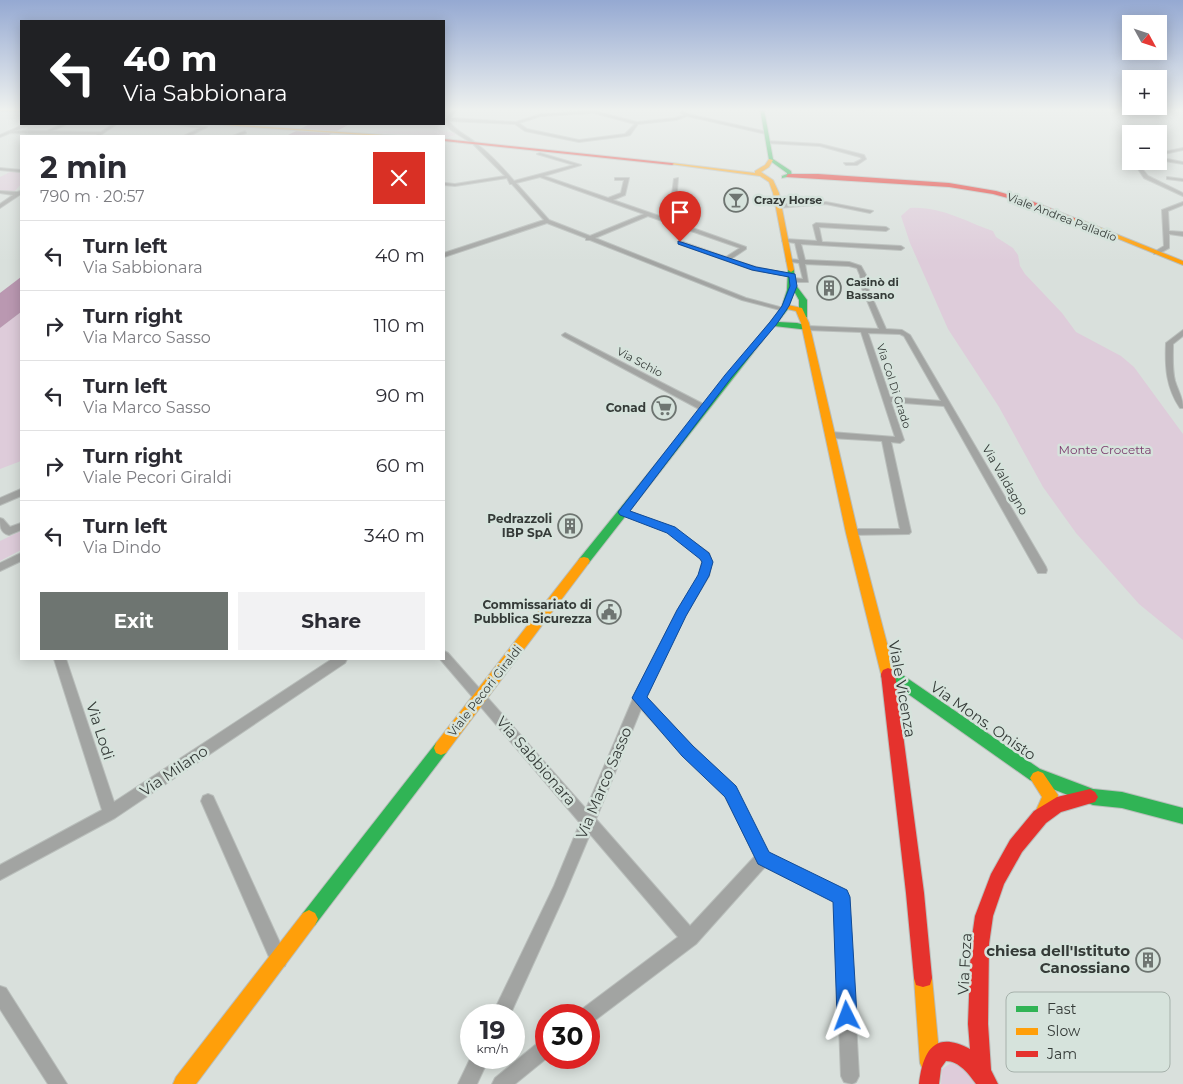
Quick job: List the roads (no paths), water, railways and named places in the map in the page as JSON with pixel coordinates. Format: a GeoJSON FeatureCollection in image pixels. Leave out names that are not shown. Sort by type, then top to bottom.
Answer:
{"type":"FeatureCollection","features":[{"type":"Feature","properties":{"kind":"main road"},"geometry":{"type":"LineString","coordinates":[[621,160],[739,171],[763,170],[783,176]]}},
{"type":"Feature","properties":{"kind":"main road"},"geometry":{"type":"LineString","coordinates":[[763,170],[764,160]]}},
{"type":"Feature","properties":{"kind":"main road"},"geometry":{"type":"LineString","coordinates":[[763,170],[783,176]]}},
{"type":"Feature","properties":{"kind":"main road"},"geometry":{"type":"LineString","coordinates":[[773,324],[805,322],[799,310],[785,307],[793,280],[778,206],[783,176]]}},
{"type":"Feature","properties":{"kind":"main road","name":"Viale Andrea Palladio"},"geometry":{"type":"LineString","coordinates":[[783,176],[818,176],[949,185],[1008,195],[1183,263]]}},
{"type":"Feature","properties":{"kind":"main road","name":"Viale Vicenza"},"geometry":{"type":"LineString","coordinates":[[793,280],[801,295],[805,310],[805,322],[852,533],[888,676],[915,893],[930,1063],[929,1084]]}},
{"type":"Feature","properties":{"kind":"main road","name":"Viale Pecori Giraldi"},"geometry":{"type":"LineString","coordinates":[[183,1084],[623,512],[785,307]]}},
{"type":"Feature","properties":{"kind":"main road","name":"Via Mons. Onisto"},"geometry":{"type":"LineString","coordinates":[[888,676],[899,680],[1035,775]]}},
{"type":"Feature","properties":{"kind":"main road"},"geometry":{"type":"LineString","coordinates":[[1035,775],[1093,797],[1122,800],[1183,816]]}},
{"type":"Feature","properties":{"kind":"main road","name":"Via Foza"},"geometry":{"type":"LineString","coordinates":[[986,1078],[978,1048],[980,934],[1004,864],[1048,806],[1050,795],[1046,786],[1035,775]]}},
{"type":"Feature","properties":{"kind":"main road","name":"Via Foza"},"geometry":{"type":"LineString","coordinates":[[1041,816],[1055,806],[1093,797]]}},
{"type":"Feature","properties":{"kind":"main road"},"geometry":{"type":"LineString","coordinates":[[930,1063],[935,1055],[942,1050],[952,1050],[972,1060],[986,1078]]}},
{"type":"Feature","properties":{"kind":"street"},"geometry":{"type":"LineString","coordinates":[[493,160],[547,221],[588,239],[744,299],[785,307]]}},
{"type":"Feature","properties":{"kind":"street"},"geometry":{"type":"LineString","coordinates":[[512,183],[579,165],[559,160]]}},
{"type":"Feature","properties":{"kind":"street"},"geometry":{"type":"LineString","coordinates":[[846,164],[855,164],[864,160]]}},
{"type":"Feature","properties":{"kind":"street"},"geometry":{"type":"LineString","coordinates":[[1167,160],[1183,163]]}},
{"type":"Feature","properties":{"kind":"street"},"geometry":{"type":"LineString","coordinates":[[0,169],[20,171]]}},
{"type":"Feature","properties":{"kind":"street"},"geometry":{"type":"LineString","coordinates":[[1141,170],[1146,177],[1183,195]]}},
{"type":"Feature","properties":{"kind":"street"},"geometry":{"type":"LineString","coordinates":[[541,176],[646,215],[744,248],[727,260]]}},
{"type":"Feature","properties":{"kind":"street"},"geometry":{"type":"LineString","coordinates":[[445,184],[455,185],[507,177]]}},
{"type":"Feature","properties":{"kind":"street"},"geometry":{"type":"LineString","coordinates":[[608,200],[623,194],[625,190],[626,179],[617,178]]}},
{"type":"Feature","properties":{"kind":"street"},"geometry":{"type":"LineString","coordinates":[[1170,178],[1183,180]]}},
{"type":"Feature","properties":{"kind":"street"},"geometry":{"type":"LineString","coordinates":[[667,222],[672,219],[676,179]]}},
{"type":"Feature","properties":{"kind":"street"},"geometry":{"type":"LineString","coordinates":[[0,192],[20,193]]}},
{"type":"Feature","properties":{"kind":"street"},"geometry":{"type":"LineString","coordinates":[[0,206],[20,193]]}},
{"type":"Feature","properties":{"kind":"street"},"geometry":{"type":"LineString","coordinates":[[1156,253],[1167,247],[1165,210],[1183,202]]}},
{"type":"Feature","properties":{"kind":"street"},"geometry":{"type":"LineString","coordinates":[[778,206],[826,203],[870,210]]}},
{"type":"Feature","properties":{"kind":"street"},"geometry":{"type":"LineString","coordinates":[[588,239],[646,215]]}},
{"type":"Feature","properties":{"kind":"street"},"geometry":{"type":"LineString","coordinates":[[445,255],[547,221]]}},
{"type":"Feature","properties":{"kind":"street"},"geometry":{"type":"LineString","coordinates":[[820,244],[816,225],[886,229]]}},
{"type":"Feature","properties":{"kind":"street"},"geometry":{"type":"LineString","coordinates":[[1166,232],[1183,234]]}},
{"type":"Feature","properties":{"kind":"street"},"geometry":{"type":"LineString","coordinates":[[785,241],[902,248]]}},
{"type":"Feature","properties":{"kind":"street"},"geometry":{"type":"LineString","coordinates":[[680,242],[727,260],[793,280],[806,281],[798,242]]}},
{"type":"Feature","properties":{"kind":"street"},"geometry":{"type":"LineString","coordinates":[[789,261],[849,264],[859,267],[863,275],[864,286],[883,331]]}},
{"type":"Feature","properties":{"kind":"street","name":"Via Valdagno"},"geometry":{"type":"LineString","coordinates":[[805,322],[864,331],[902,332],[907,335],[1042,570]]}},
{"type":"Feature","properties":{"kind":"street","name":"Via Col Di Grado"},"geometry":{"type":"LineString","coordinates":[[831,435],[900,440],[864,331]]}},
{"type":"Feature","properties":{"kind":"street"},"geometry":{"type":"LineString","coordinates":[[1183,332],[1170,342],[1168,367],[1174,390],[1183,406]]}},
{"type":"Feature","properties":{"kind":"street","name":"Via Schio"},"geometry":{"type":"LineString","coordinates":[[565,335],[704,408]]}},
{"type":"Feature","properties":{"kind":"street"},"geometry":{"type":"LineString","coordinates":[[886,399],[947,404]]}},
{"type":"Feature","properties":{"kind":"street"},"geometry":{"type":"LineString","coordinates":[[852,533],[906,532],[886,438]]}},
{"type":"Feature","properties":{"kind":"street"},"geometry":{"type":"LineString","coordinates":[[0,502],[20,492]]}},
{"type":"Feature","properties":{"kind":"street","name":"Via Marco Sasso"},"geometry":{"type":"LineString","coordinates":[[506,1004],[555,899],[639,698],[681,614],[704,576],[707,562],[705,556],[671,530],[623,512]]}},
{"type":"Feature","properties":{"kind":"street"},"geometry":{"type":"LineString","coordinates":[[0,521],[4,534],[20,526]]}},
{"type":"Feature","properties":{"kind":"street"},"geometry":{"type":"LineString","coordinates":[[0,566],[20,557]]}},
{"type":"Feature","properties":{"kind":"street","name":"Via Sabbionara"},"geometry":{"type":"LineString","coordinates":[[445,657],[690,938]]}},
{"type":"Feature","properties":{"kind":"street","name":"Via Lodi"},"geometry":{"type":"LineString","coordinates":[[60,660],[110,813]]}},
{"type":"Feature","properties":{"kind":"street","name":"Via Milano"},"geometry":{"type":"LineString","coordinates":[[0,873],[110,813],[340,660]]}},
{"type":"Feature","properties":{"kind":"street"},"geometry":{"type":"LineString","coordinates":[[639,698],[688,751],[730,791],[764,858],[841,897],[850,1076]]}},
{"type":"Feature","properties":{"kind":"street"},"geometry":{"type":"LineString","coordinates":[[208,801],[279,960]]}},
{"type":"Feature","properties":{"kind":"street"},"geometry":{"type":"LineString","coordinates":[[600,1006],[690,938],[764,858]]}},
{"type":"Feature","properties":{"kind":"street"},"geometry":{"type":"LineString","coordinates":[[0,994],[58,1084]]}},
{"type":"Feature","properties":{"kind":"street"},"geometry":{"type":"LineString","coordinates":[[501,1084],[535,1056]]}},
{"type":"Feature","properties":{"kind":"street"},"geometry":{"type":"LineString","coordinates":[[467,1084],[474,1069]]}},
{"type":"Feature","properties":{"kind":"place","name":"Crazy Horse"},"geometry":{"type":"Point","coordinates":[736,200]}},
{"type":"Feature","properties":{"kind":"place","name":"Casinò di Bassano"},"geometry":{"type":"Point","coordinates":[829,288]}},
{"type":"Feature","properties":{"kind":"place","name":"Conad"},"geometry":{"type":"Point","coordinates":[664,408]}},
{"type":"Feature","properties":{"kind":"place","name":"Pedrazzoli IBP SpA"},"geometry":{"type":"Point","coordinates":[570,526]}},
{"type":"Feature","properties":{"kind":"place","name":"Commissariato di Pubblica Sicurezza"},"geometry":{"type":"Point","coordinates":[609,612]}},
{"type":"Feature","properties":{"kind":"place","name":"chiesa dell'Istituto Canossiano"},"geometry":{"type":"Point","coordinates":[1148,960]}},
{"type":"Feature","properties":{"kind":"park label","name":"Monte Crocetta"},"geometry":{"type":"Point","coordinates":[1105,450]}}]}
